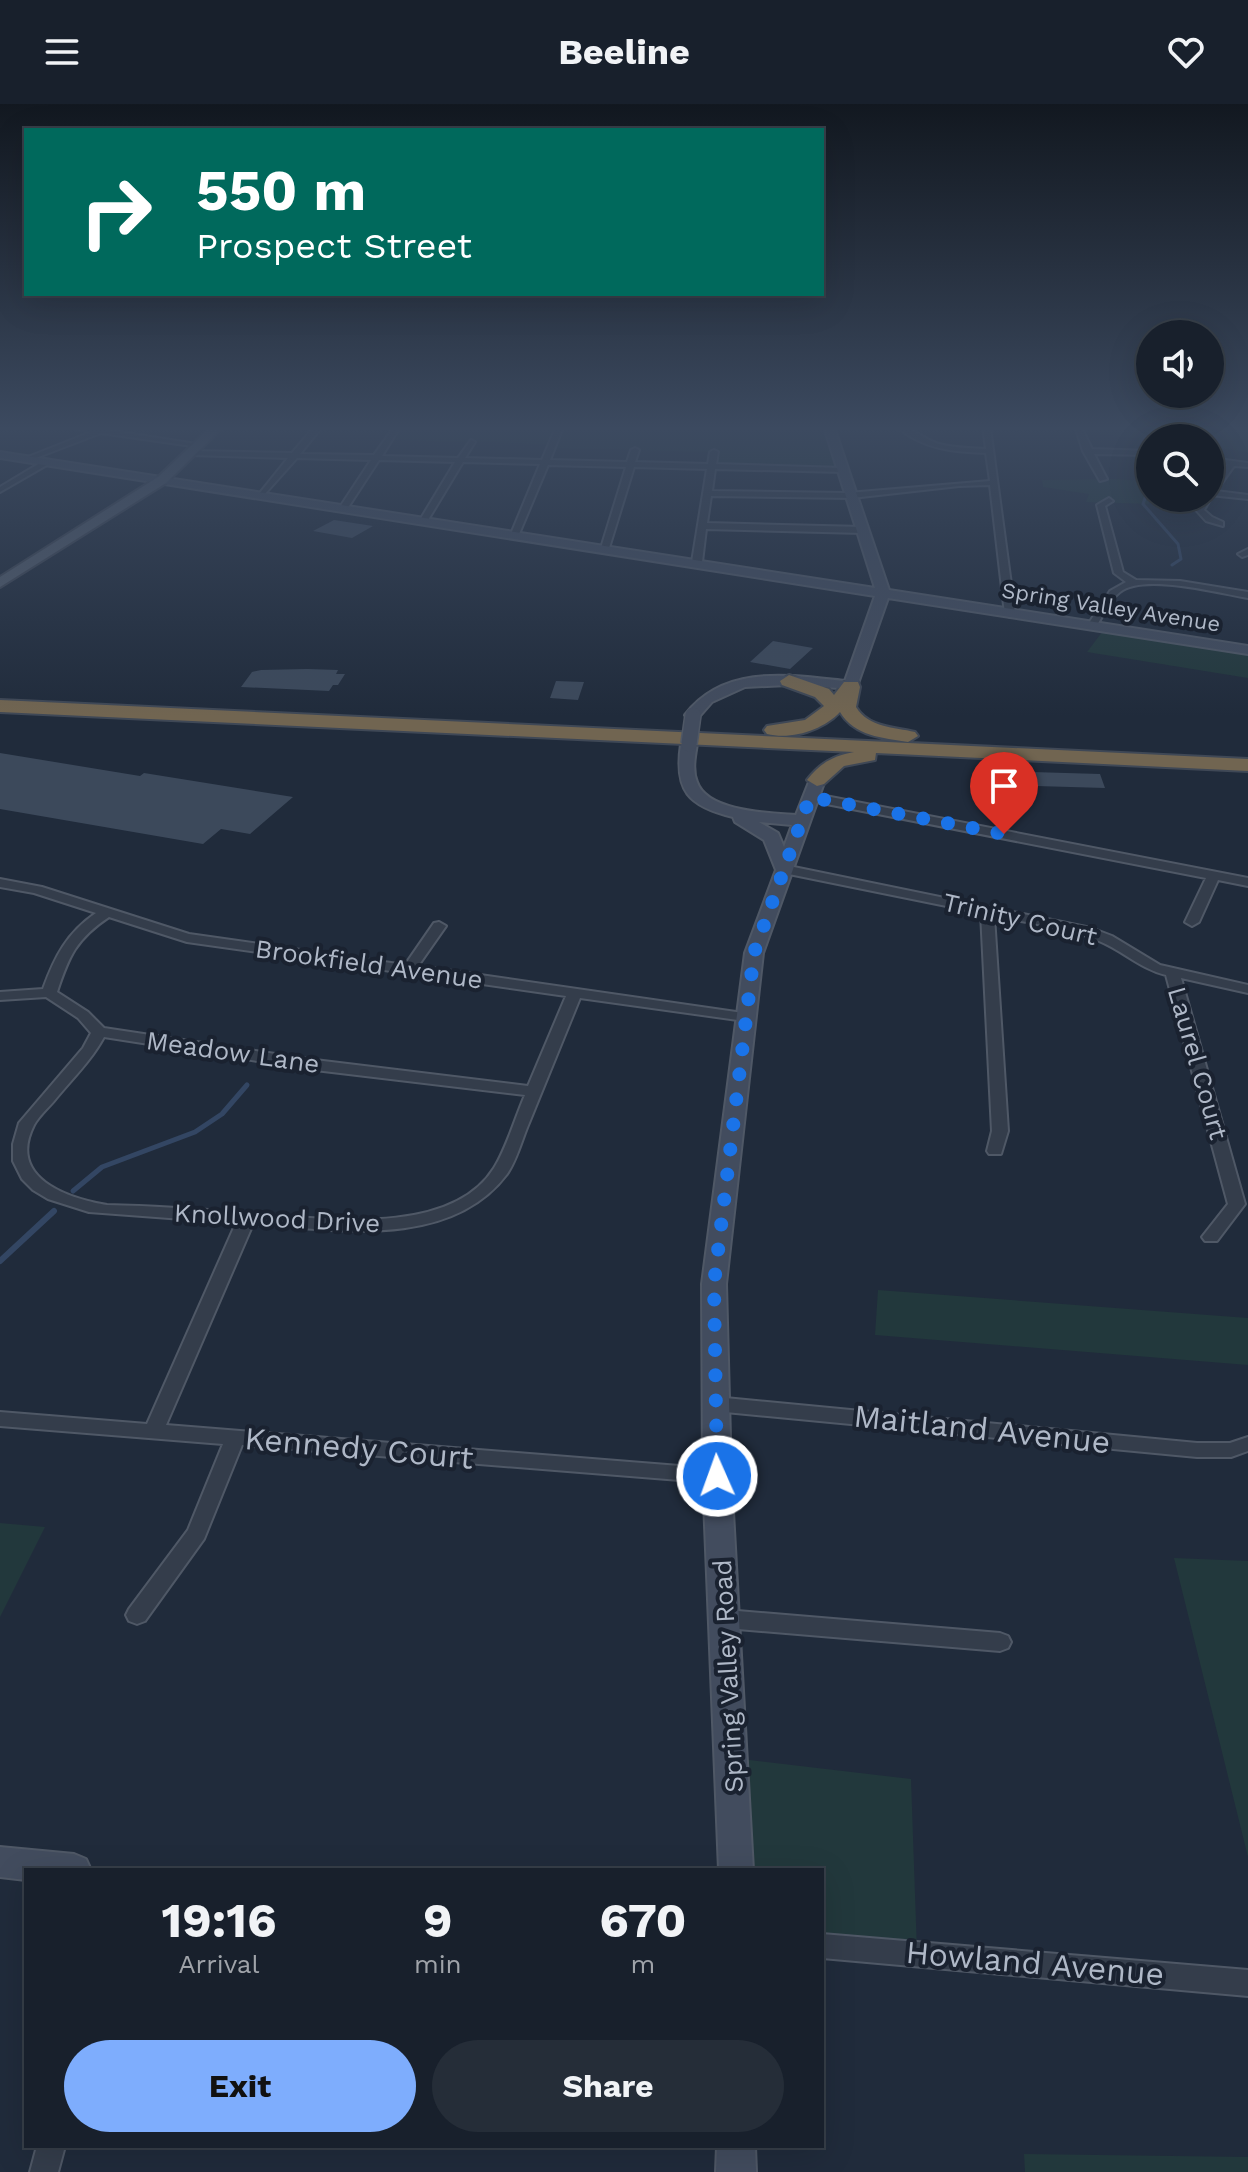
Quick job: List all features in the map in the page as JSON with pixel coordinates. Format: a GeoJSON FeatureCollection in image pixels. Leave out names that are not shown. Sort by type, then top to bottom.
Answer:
{"type":"FeatureCollection","features":[{"type":"Feature","properties":{"kind":"highway"},"geometry":{"type":"LineString","coordinates":[[789,681],[822,693],[834,706]]}},
{"type":"Feature","properties":{"kind":"highway"},"geometry":{"type":"LineString","coordinates":[[751,738],[814,724],[828,717],[851,686]]}},
{"type":"Feature","properties":{"kind":"highway"},"geometry":{"type":"LineString","coordinates":[[851,686],[847,707],[861,724],[909,736],[989,743]]}},
{"type":"Feature","properties":{"kind":"highway"},"geometry":{"type":"LineString","coordinates":[[0,697],[1248,765]]}},
{"type":"Feature","properties":{"kind":"highway"},"geometry":{"type":"LineString","coordinates":[[0,706],[751,738],[989,743],[1248,755]]}},
{"type":"Feature","properties":{"kind":"highway"},"geometry":{"type":"LineString","coordinates":[[751,738],[806,759],[812,765],[814,789]]}},
{"type":"Feature","properties":{"kind":"highway"},"geometry":{"type":"LineString","coordinates":[[814,789],[833,764],[845,759],[941,750]]}},
{"type":"Feature","properties":{"kind":"main road"},"geometry":{"type":"LineString","coordinates":[[0,575],[83,524]]}},
{"type":"Feature","properties":{"kind":"main road"},"geometry":{"type":"LineString","coordinates":[[0,583],[94,524]]}},
{"type":"Feature","properties":{"kind":"street","name":"Spring Valley Avenue"},"geometry":{"type":"LineString","coordinates":[[447,524],[1248,650]]}},
{"type":"Feature","properties":{"kind":"street"},"geometry":{"type":"LineString","coordinates":[[515,534],[520,524]]}},
{"type":"Feature","properties":{"kind":"street"},"geometry":{"type":"LineString","coordinates":[[605,548],[612,524]]}},
{"type":"Feature","properties":{"kind":"street"},"geometry":{"type":"LineString","coordinates":[[789,681],[851,686],[883,592],[861,524]]}},
{"type":"Feature","properties":{"kind":"street"},"geometry":{"type":"LineString","coordinates":[[1000,524],[1010,614]]}},
{"type":"Feature","properties":{"kind":"street"},"geometry":{"type":"LineString","coordinates":[[1106,524],[1119,573],[1134,583]]}},
{"type":"Feature","properties":{"kind":"street"},"geometry":{"type":"LineString","coordinates":[[697,562],[704,526],[863,530]]}},
{"type":"Feature","properties":{"kind":"street"},"geometry":{"type":"LineString","coordinates":[[1092,626],[1116,590],[1134,583],[1162,583],[1248,595]]}},
{"type":"Feature","properties":{"kind":"street"},"geometry":{"type":"LineString","coordinates":[[784,869],[775,841],[768,833],[702,801],[690,788],[687,774],[693,715],[707,700],[730,688],[757,682],[836,675],[861,663]]}},
{"type":"Feature","properties":{"kind":"street"},"geometry":{"type":"LineString","coordinates":[[718,807],[771,809],[814,789],[1248,882]]}},
{"type":"Feature","properties":{"kind":"street","name":"Spring Valley Road"},"geometry":{"type":"LineString","coordinates":[[736,1868],[717,1476],[714,1284],[756,944],[814,789]]}},
{"type":"Feature","properties":{"kind":"street"},"geometry":{"type":"LineString","coordinates":[[718,807],[802,821]]}},
{"type":"Feature","properties":{"kind":"street","name":"Trinity Court"},"geometry":{"type":"LineString","coordinates":[[784,869],[1086,931],[1107,939],[1144,963],[1173,973],[1248,989]]}},
{"type":"Feature","properties":{"kind":"street"},"geometry":{"type":"LineString","coordinates":[[1192,922],[1214,875]]}},
{"type":"Feature","properties":{"kind":"street","name":"Brookfield Avenue"},"geometry":{"type":"LineString","coordinates":[[0,883],[37,890],[187,938],[745,1017]]}},
{"type":"Feature","properties":{"kind":"street"},"geometry":{"type":"LineString","coordinates":[[987,910],[1000,1131],[995,1151]]}},
{"type":"Feature","properties":{"kind":"street"},"geometry":{"type":"LineString","coordinates":[[49,993],[62,953],[86,925],[106,913]]}},
{"type":"Feature","properties":{"kind":"street"},"geometry":{"type":"LineString","coordinates":[[408,970],[439,926]]}},
{"type":"Feature","properties":{"kind":"street","name":"Laurel Court"},"geometry":{"type":"LineString","coordinates":[[1173,973],[1242,1204],[1211,1237]]}},
{"type":"Feature","properties":{"kind":"street"},"geometry":{"type":"LineString","coordinates":[[0,996],[49,993],[83,1015],[99,1032]]}},
{"type":"Feature","properties":{"kind":"street","name":"Knollwood Drive"},"geometry":{"type":"LineString","coordinates":[[99,1032],[89,1050],[27,1123],[21,1136],[18,1150],[27,1176],[51,1196],[87,1207],[380,1226],[425,1219],[461,1205],[484,1189],[501,1171],[531,1091],[574,994]]}},
{"type":"Feature","properties":{"kind":"street","name":"Meadow Lane"},"geometry":{"type":"LineString","coordinates":[[99,1032],[315,1065],[531,1091]]}},
{"type":"Feature","properties":{"kind":"street"},"geometry":{"type":"LineString","coordinates":[[154,1431],[247,1218]]}},
{"type":"Feature","properties":{"kind":"street","name":"Maitland Avenue"},"geometry":{"type":"LineString","coordinates":[[715,1404],[1197,1450],[1231,1450],[1248,1444]]}},
{"type":"Feature","properties":{"kind":"street","name":"Kennedy Court"},"geometry":{"type":"LineString","coordinates":[[0,1419],[717,1476]]}},
{"type":"Feature","properties":{"kind":"street"},"geometry":{"type":"LineString","coordinates":[[137,1615],[197,1533],[235,1438]]}},
{"type":"Feature","properties":{"kind":"street"},"geometry":{"type":"LineString","coordinates":[[726,1619],[1000,1642]]}},
{"type":"Feature","properties":{"kind":"street"},"geometry":{"type":"LineString","coordinates":[[0,1862],[56,1868]]}},
{"type":"Feature","properties":{"kind":"street","name":"Howland Avenue"},"geometry":{"type":"LineString","coordinates":[[824,1946],[1248,1983]]}},
{"type":"Feature","properties":{"kind":"street"},"geometry":{"type":"LineString","coordinates":[[44,2172],[50,2148]]}},
{"type":"Feature","properties":{"kind":"street"},"geometry":{"type":"LineString","coordinates":[[736,2148],[736,2172]]}},
{"type":"Feature","properties":{"kind":"green space"},"geometry":{"type":"Polygon","coordinates":[[[1106,627],[1248,649],[1248,678],[1087,652],[1106,627]]]}},
{"type":"Feature","properties":{"kind":"green space"},"geometry":{"type":"Polygon","coordinates":[[[878,1290],[1248,1318],[1248,1365],[875,1335],[878,1290]]]}},
{"type":"Feature","properties":{"kind":"green space"},"geometry":{"type":"Polygon","coordinates":[[[0,1523],[45,1527],[0,1617],[0,1523]]]}},
{"type":"Feature","properties":{"kind":"green space"},"geometry":{"type":"Polygon","coordinates":[[[1174,1558],[1248,1561],[1248,1857],[1174,1558]]]}},
{"type":"Feature","properties":{"kind":"green space"},"geometry":{"type":"Polygon","coordinates":[[[733,1758],[911,1779],[917,1952],[824,1946],[824,1868],[736,1868],[733,1758]]]}},
{"type":"Feature","properties":{"kind":"green space"},"geometry":{"type":"Polygon","coordinates":[[[1024,2154],[1248,2157],[1248,2172],[1025,2172],[1024,2154]]]}},
{"type":"Feature","properties":{"kind":"building"},"geometry":{"type":"Polygon","coordinates":[[[327,524],[373,526],[352,538],[313,531],[327,524]]]}},
{"type":"Feature","properties":{"kind":"building"},"geometry":{"type":"Polygon","coordinates":[[[773,641],[813,648],[790,669],[750,662],[773,641]]]}},
{"type":"Feature","properties":{"kind":"building"},"geometry":{"type":"Polygon","coordinates":[[[338,670],[336,674],[345,674],[338,685],[333,685],[329,691],[241,687],[252,672],[338,670]]]}},
{"type":"Feature","properties":{"kind":"building"},"geometry":{"type":"Polygon","coordinates":[[[556,681],[584,682],[578,700],[550,698],[556,681]]]}},
{"type":"Feature","properties":{"kind":"building"},"geometry":{"type":"Polygon","coordinates":[[[0,753],[293,797],[250,834],[221,829],[203,844],[0,809],[0,753]]]}},
{"type":"Feature","properties":{"kind":"building"},"geometry":{"type":"Polygon","coordinates":[[[1032,772],[1100,774],[1105,788],[1036,786],[1032,772]]]}},
{"type":"Feature","properties":{"kind":"waterway"},"geometry":{"type":"LineString","coordinates":[[1160,524],[1178,544],[1181,559],[1172,565]]}},
{"type":"Feature","properties":{"kind":"waterway"},"geometry":{"type":"LineString","coordinates":[[73,1191],[102,1167],[195,1132],[222,1114],[247,1085]]}},
{"type":"Feature","properties":{"kind":"waterway"},"geometry":{"type":"LineString","coordinates":[[0,1261],[54,1211]]}},
{"type":"Feature","properties":{"kind":"route"},"geometry":{"type":"LineString","coordinates":[[717,1476],[712,1312],[745,1017],[756,944],[810,797],[1004,834]]}}]}
